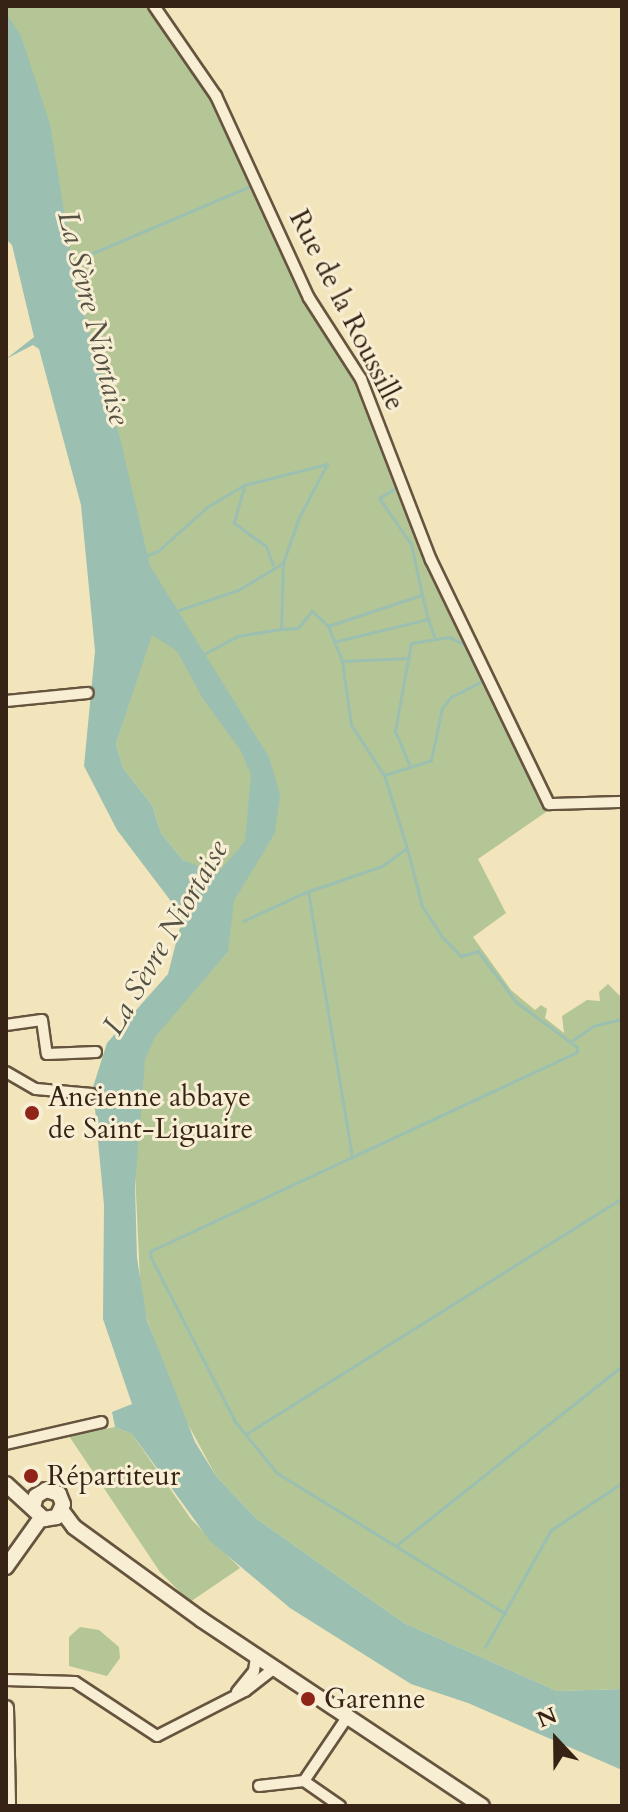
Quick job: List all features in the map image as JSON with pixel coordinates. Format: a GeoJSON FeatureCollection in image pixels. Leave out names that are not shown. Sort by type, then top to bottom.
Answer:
{"type":"FeatureCollection","features":[{"type":"Feature","properties":{"kind":"street","name":"Rue de la Roussille"},"geometry":{"type":"LineString","coordinates":[[154,6],[216,96],[309,298],[361,379],[431,560],[549,804],[622,802]]}},
{"type":"Feature","properties":{"kind":"street"},"geometry":{"type":"LineString","coordinates":[[6,701],[88,693]]}},
{"type":"Feature","properties":{"kind":"street"},"geometry":{"type":"LineString","coordinates":[[6,1025],[42,1020],[47,1054],[96,1052]]}},
{"type":"Feature","properties":{"kind":"street"},"geometry":{"type":"LineString","coordinates":[[6,1072],[36,1089],[92,1094]]}},
{"type":"Feature","properties":{"kind":"street"},"geometry":{"type":"LineString","coordinates":[[6,1444],[102,1422]]}},
{"type":"Feature","properties":{"kind":"street"},"geometry":{"type":"LineString","coordinates":[[6,1567],[59,1494],[8,1485]]}},
{"type":"Feature","properties":{"kind":"street"},"geometry":{"type":"LineString","coordinates":[[8,1485],[256,1656],[482,1806]]}},
{"type":"Feature","properties":{"kind":"street"},"geometry":{"type":"LineString","coordinates":[[42,1491],[47,1514]]}},
{"type":"Feature","properties":{"kind":"street"},"geometry":{"type":"LineString","coordinates":[[233,1695],[254,1671],[256,1656]]}},
{"type":"Feature","properties":{"kind":"street"},"geometry":{"type":"LineString","coordinates":[[6,1680],[75,1682],[157,1736],[233,1695],[274,1668]]}},
{"type":"Feature","properties":{"kind":"street"},"geometry":{"type":"LineString","coordinates":[[6,1708],[8,1806]]}},
{"type":"Feature","properties":{"kind":"street"},"geometry":{"type":"LineString","coordinates":[[304,1781],[348,1716]]}},
{"type":"Feature","properties":{"kind":"street"},"geometry":{"type":"LineString","coordinates":[[259,1786],[304,1781],[340,1806]]}},
{"type":"Feature","properties":{"kind":"green space"},"geometry":{"type":"Polygon","coordinates":[[[6,6],[157,6],[222,101],[311,288],[365,381],[404,487],[550,800],[546,812],[478,859],[506,913],[473,937],[511,990],[535,1010],[541,1005],[547,1009],[545,1018],[564,1033],[562,1016],[587,1000],[600,1001],[599,992],[608,984],[622,998],[622,1689],[557,1691],[404,1623],[257,1519],[216,1476],[178,1406],[141,1302],[130,1063],[228,952],[207,873],[183,860],[161,833],[152,805],[123,768],[116,744],[151,635],[6,47],[6,6]]]}},
{"type":"Feature","properties":{"kind":"green space"},"geometry":{"type":"Polygon","coordinates":[[[115,1427],[132,1434],[191,1519],[240,1568],[190,1602],[160,1572],[69,1436],[115,1427]]]}},
{"type":"Feature","properties":{"kind":"green space"},"geometry":{"type":"Polygon","coordinates":[[[80,1627],[99,1630],[119,1647],[120,1658],[107,1676],[69,1666],[69,1637],[80,1627]]]}},
{"type":"Feature","properties":{"kind":"shaded area"},"geometry":{"type":"Polygon","coordinates":[[[6,13],[21,36],[50,124],[76,286],[120,438],[150,566],[269,757],[280,794],[275,833],[234,901],[228,952],[155,1037],[145,1060],[135,1186],[137,1258],[147,1320],[195,1442],[216,1476],[257,1519],[404,1623],[557,1691],[622,1689],[622,1770],[468,1703],[411,1684],[290,1608],[210,1541],[132,1434],[115,1427],[112,1412],[132,1404],[103,1319],[104,1205],[93,1087],[107,1043],[168,974],[180,927],[170,900],[117,830],[84,766],[95,651],[81,505],[39,349],[33,345],[6,359],[34,337],[12,245],[6,239],[6,13]],[[152,635],[116,744],[123,768],[152,805],[161,833],[183,860],[217,874],[245,841],[251,775],[241,751],[203,699],[177,651],[152,635]]]}},
{"type":"Feature","properties":{"kind":"waterway","name":"La Sèvre Niortaise"},"geometry":{"type":"LineString","coordinates":[[81,258],[251,186]]}},
{"type":"Feature","properties":{"kind":"waterway"},"geometry":{"type":"LineString","coordinates":[[143,557],[158,551],[207,507],[244,485],[327,464],[299,517],[283,563],[281,629],[298,628],[312,611],[328,626],[342,661],[351,725],[384,775]]}},
{"type":"Feature","properties":{"kind":"waterway"},"geometry":{"type":"LineString","coordinates":[[244,487],[234,523],[266,546],[273,565]]}},
{"type":"Feature","properties":{"kind":"waterway"},"geometry":{"type":"LineString","coordinates":[[394,489],[379,498],[411,544],[422,595]]}},
{"type":"Feature","properties":{"kind":"waterway"},"geometry":{"type":"LineString","coordinates":[[179,610],[238,590],[283,563]]}},
{"type":"Feature","properties":{"kind":"waterway"},"geometry":{"type":"LineString","coordinates":[[328,626],[422,595],[428,619]]}},
{"type":"Feature","properties":{"kind":"waterway"},"geometry":{"type":"LineString","coordinates":[[337,641],[428,619],[434,636]]}},
{"type":"Feature","properties":{"kind":"waterway"},"geometry":{"type":"LineString","coordinates":[[202,655],[237,636],[281,629]]}},
{"type":"Feature","properties":{"kind":"waterway"},"geometry":{"type":"LineString","coordinates":[[407,848],[384,775],[410,767],[431,760],[442,708],[451,697],[482,681],[465,645],[449,637],[411,643],[395,731],[410,767]]}},
{"type":"Feature","properties":{"kind":"waterway"},"geometry":{"type":"LineString","coordinates":[[342,661],[409,658]]}},
{"type":"Feature","properties":{"kind":"waterway"},"geometry":{"type":"LineString","coordinates":[[309,891],[382,866],[407,848],[422,906],[442,937],[461,956],[478,951],[516,1002],[577,1047],[577,1052],[352,1157]]}},
{"type":"Feature","properties":{"kind":"waterway"},"geometry":{"type":"LineString","coordinates":[[243,921],[308,891],[352,1157],[150,1251],[150,1256],[236,1423],[277,1473],[505,1613]]}},
{"type":"Feature","properties":{"kind":"waterway"},"geometry":{"type":"LineString","coordinates":[[573,1040],[593,1026],[622,1019]]}},
{"type":"Feature","properties":{"kind":"waterway"},"geometry":{"type":"LineString","coordinates":[[246,1434],[622,1198]]}},
{"type":"Feature","properties":{"kind":"waterway"},"geometry":{"type":"LineString","coordinates":[[398,1544],[622,1366]]}},
{"type":"Feature","properties":{"kind":"waterway"},"geometry":{"type":"LineString","coordinates":[[485,1647],[551,1530],[622,1483]]}},
{"type":"Feature","properties":{"kind":"ferry route"},"geometry":{"type":"LineString","coordinates":[[92,1093],[141,1096],[141,1097],[92,1094],[92,1093]]}},
{"type":"Feature","properties":{"kind":"place","name":"Ancienne abbaye de Saint-Liguaire"},"geometry":{"type":"Point","coordinates":[32,1113]}},
{"type":"Feature","properties":{"kind":"place","name":"Répartiteur"},"geometry":{"type":"Point","coordinates":[31,1476]}},
{"type":"Feature","properties":{"kind":"place","name":"Garenne"},"geometry":{"type":"Point","coordinates":[308,1699]}}]}
